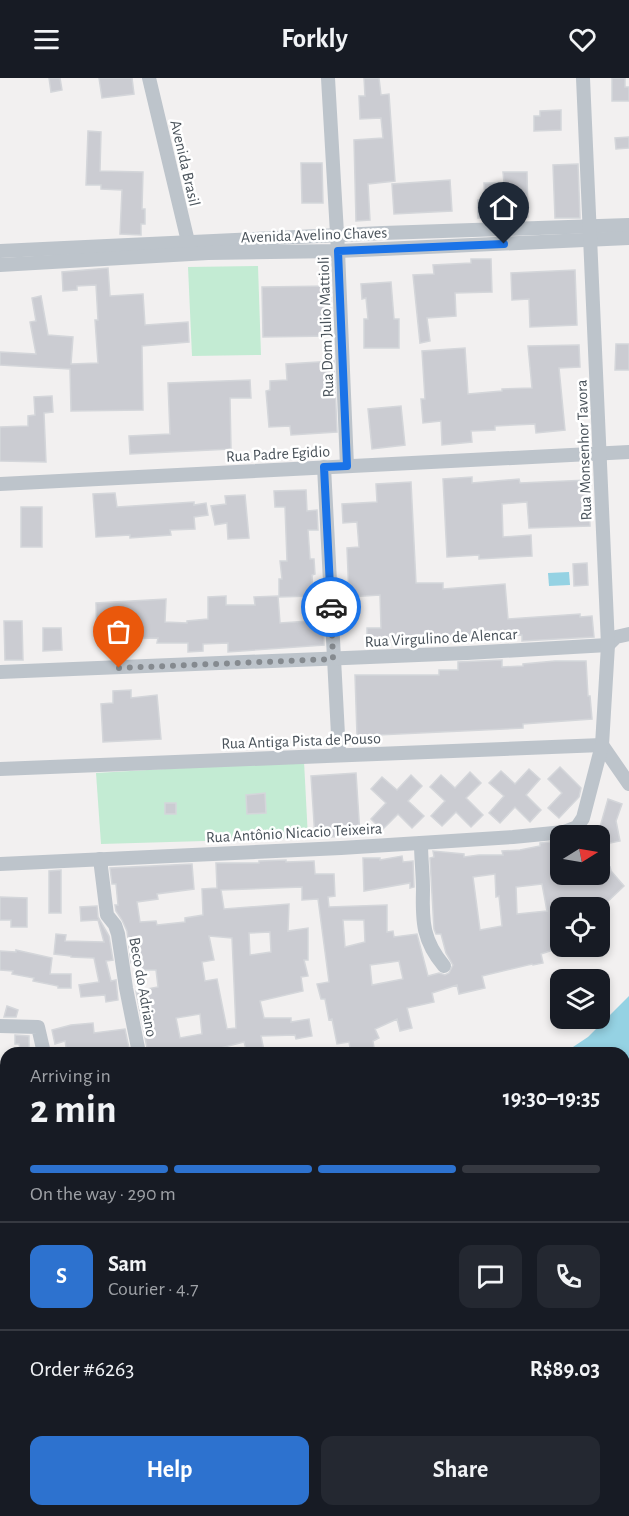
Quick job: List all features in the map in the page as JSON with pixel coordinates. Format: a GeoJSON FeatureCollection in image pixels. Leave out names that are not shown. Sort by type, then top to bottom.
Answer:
{"type":"FeatureCollection","features":[{"type":"Feature","properties":{"kind":"street","name":"Avenida Brasil"},"geometry":{"type":"LineString","coordinates":[[149,78],[190,248]]}},
{"type":"Feature","properties":{"kind":"street","name":"Rua Dom Julio Mattioli"},"geometry":{"type":"LineString","coordinates":[[328,78],[347,466]]}},
{"type":"Feature","properties":{"kind":"street","name":"Rua Monsenhor Tavora"},"geometry":{"type":"LineString","coordinates":[[583,78],[608,645],[602,746],[583,818]]}},
{"type":"Feature","properties":{"kind":"street","name":"Avenida Avelino Chaves"},"geometry":{"type":"LineString","coordinates":[[0,250],[190,248],[338,251],[591,233],[629,225]]}},
{"type":"Feature","properties":{"kind":"street","name":"Avenida Avelino Chaves"},"geometry":{"type":"LineString","coordinates":[[0,265],[337,235],[591,233],[629,238]]}},
{"type":"Feature","properties":{"kind":"street","name":"Rua Padre Egidio"},"geometry":{"type":"LineString","coordinates":[[0,484],[629,452]]}},
{"type":"Feature","properties":{"kind":"street"},"geometry":{"type":"LineString","coordinates":[[324,467],[339,754]]}},
{"type":"Feature","properties":{"kind":"street","name":"Rua Virgulino de Alencar"},"geometry":{"type":"LineString","coordinates":[[0,672],[608,645],[616,637],[629,634]]}},
{"type":"Feature","properties":{"kind":"street"},"geometry":{"type":"LineString","coordinates":[[602,746],[629,784]]}},
{"type":"Feature","properties":{"kind":"street","name":"Rua Antiga Pista de Pouso"},"geometry":{"type":"LineString","coordinates":[[0,769],[339,754],[602,746]]}},
{"type":"Feature","properties":{"kind":"street","name":"Rua Antônio Nicacio Teixeira"},"geometry":{"type":"LineString","coordinates":[[0,864],[421,843],[564,831],[577,827],[583,818]]}},
{"type":"Feature","properties":{"kind":"street"},"geometry":{"type":"LineString","coordinates":[[421,843],[424,929],[429,945],[444,966]]}},
{"type":"Feature","properties":{"kind":"street","name":"Beco do Adriano"},"geometry":{"type":"LineString","coordinates":[[100,859],[107,915],[115,925],[118,934],[124,979],[138,1047]]}},
{"type":"Feature","properties":{"kind":"street"},"geometry":{"type":"LineString","coordinates":[[0,1026],[38,1027],[43,1047]]}},
{"type":"Feature","properties":{"kind":"green space"},"geometry":{"type":"Polygon","coordinates":[[[258,266],[261,355],[192,356],[188,267],[258,266]]]}},
{"type":"Feature","properties":{"kind":"green space"},"geometry":{"type":"Polygon","coordinates":[[[304,761],[308,838],[101,844],[96,773],[304,761]]]}},
{"type":"Feature","properties":{"kind":"water"},"geometry":{"type":"Polygon","coordinates":[[[569,572],[570,585],[549,586],[548,573],[569,572]]]}},
{"type":"Feature","properties":{"kind":"water"},"geometry":{"type":"Polygon","coordinates":[[[629,996],[629,1047],[573,1047],[596,1029],[610,1029],[610,1015],[629,996]]]}},
{"type":"Feature","properties":{"kind":"building"},"geometry":{"type":"Polygon","coordinates":[[[49,78],[60,78],[62,90],[51,92],[49,78]]]}},
{"type":"Feature","properties":{"kind":"building"},"geometry":{"type":"Polygon","coordinates":[[[99,78],[132,78],[134,94],[102,98],[99,78]]]}},
{"type":"Feature","properties":{"kind":"building"},"geometry":{"type":"Polygon","coordinates":[[[364,78],[379,78],[381,95],[389,94],[395,181],[368,184],[370,220],[356,221],[354,140],[383,138],[381,118],[360,119],[359,96],[365,96],[364,78]]]}},
{"type":"Feature","properties":{"kind":"building"},"geometry":{"type":"Polygon","coordinates":[[[612,78],[625,78],[625,87],[629,87],[629,101],[612,101],[612,78]]]}},
{"type":"Feature","properties":{"kind":"building"},"geometry":{"type":"Polygon","coordinates":[[[561,110],[561,130],[534,131],[534,116],[540,116],[540,111],[561,110]]]}},
{"type":"Feature","properties":{"kind":"building"},"geometry":{"type":"Polygon","coordinates":[[[88,131],[101,132],[100,171],[143,172],[142,209],[145,209],[145,224],[141,224],[141,235],[120,234],[122,190],[101,189],[101,185],[86,185],[88,131]]]}},
{"type":"Feature","properties":{"kind":"building"},"geometry":{"type":"Polygon","coordinates":[[[629,137],[629,148],[616,149],[615,138],[629,137]]]}},
{"type":"Feature","properties":{"kind":"building"},"geometry":{"type":"Polygon","coordinates":[[[301,163],[322,163],[323,203],[302,203],[301,163]]]}},
{"type":"Feature","properties":{"kind":"building"},"geometry":{"type":"Polygon","coordinates":[[[578,164],[580,218],[555,218],[553,165],[578,164]]]}},
{"type":"Feature","properties":{"kind":"building"},"geometry":{"type":"Polygon","coordinates":[[[503,172],[527,172],[528,217],[478,218],[478,200],[485,200],[484,183],[504,183],[503,172]]]}},
{"type":"Feature","properties":{"kind":"building"},"geometry":{"type":"Polygon","coordinates":[[[450,180],[452,211],[394,214],[392,184],[450,180]]]}},
{"type":"Feature","properties":{"kind":"building"},"geometry":{"type":"Polygon","coordinates":[[[471,259],[491,259],[492,292],[455,293],[456,316],[427,318],[430,341],[420,343],[413,275],[434,274],[433,265],[471,263],[471,259]]]}},
{"type":"Feature","properties":{"kind":"building"},"geometry":{"type":"Polygon","coordinates":[[[108,268],[110,296],[143,294],[145,325],[188,322],[189,342],[142,346],[143,410],[71,411],[70,369],[0,365],[0,352],[36,354],[30,322],[36,321],[32,298],[41,296],[48,335],[73,337],[71,364],[98,363],[95,320],[98,320],[96,285],[77,286],[77,290],[63,291],[62,272],[108,268]]]}},
{"type":"Feature","properties":{"kind":"building"},"geometry":{"type":"Polygon","coordinates":[[[575,270],[577,325],[530,327],[529,299],[512,300],[511,273],[575,270]]]}},
{"type":"Feature","properties":{"kind":"building"},"geometry":{"type":"Polygon","coordinates":[[[391,282],[394,319],[399,319],[399,348],[364,348],[364,319],[368,319],[366,298],[362,299],[361,284],[391,282]]]}},
{"type":"Feature","properties":{"kind":"building"},"geometry":{"type":"Polygon","coordinates":[[[330,286],[331,336],[263,337],[262,287],[330,286]]]}},
{"type":"Feature","properties":{"kind":"building"},"geometry":{"type":"Polygon","coordinates":[[[616,344],[629,344],[629,370],[615,370],[616,344]]]}},
{"type":"Feature","properties":{"kind":"building"},"geometry":{"type":"Polygon","coordinates":[[[579,345],[580,367],[559,368],[565,430],[536,433],[535,424],[495,426],[495,430],[471,431],[472,442],[442,445],[441,421],[423,423],[421,399],[425,399],[422,351],[465,348],[468,394],[502,391],[502,389],[532,388],[528,346],[579,345]]]}},
{"type":"Feature","properties":{"kind":"building"},"geometry":{"type":"Polygon","coordinates":[[[334,361],[337,432],[291,435],[290,426],[269,427],[266,391],[270,390],[270,381],[287,380],[286,364],[334,361]]]}},
{"type":"Feature","properties":{"kind":"building"},"geometry":{"type":"Polygon","coordinates":[[[250,380],[251,398],[230,398],[231,449],[130,454],[129,436],[170,434],[168,383],[250,380]]]}},
{"type":"Feature","properties":{"kind":"building"},"geometry":{"type":"Polygon","coordinates":[[[52,396],[53,412],[44,413],[46,462],[0,461],[0,427],[28,426],[28,416],[35,415],[34,397],[52,396]]]}},
{"type":"Feature","properties":{"kind":"building"},"geometry":{"type":"Polygon","coordinates":[[[401,406],[405,445],[372,449],[368,409],[401,406]]]}},
{"type":"Feature","properties":{"kind":"building"},"geometry":{"type":"Polygon","coordinates":[[[472,477],[472,483],[519,479],[520,483],[588,480],[590,526],[529,528],[527,502],[502,504],[503,537],[531,535],[532,556],[479,559],[479,555],[447,557],[443,479],[472,477]]]}},
{"type":"Feature","properties":{"kind":"building"},"geometry":{"type":"Polygon","coordinates":[[[411,482],[416,583],[443,583],[443,589],[505,584],[508,619],[580,614],[580,617],[592,616],[594,637],[522,641],[522,635],[458,640],[457,638],[434,638],[367,641],[367,628],[381,628],[380,595],[349,597],[347,548],[359,547],[357,522],[343,523],[342,504],[377,502],[376,484],[411,482]]]}},
{"type":"Feature","properties":{"kind":"building"},"geometry":{"type":"Polygon","coordinates":[[[306,490],[307,511],[317,510],[318,530],[308,530],[310,559],[314,559],[313,596],[279,597],[279,579],[282,579],[280,561],[287,561],[285,507],[275,507],[274,491],[306,490]]]}},
{"type":"Feature","properties":{"kind":"building"},"geometry":{"type":"Polygon","coordinates":[[[115,493],[117,507],[206,503],[208,515],[194,517],[195,529],[170,530],[171,535],[130,538],[130,535],[96,537],[93,494],[115,493]]]}},
{"type":"Feature","properties":{"kind":"building"},"geometry":{"type":"Polygon","coordinates":[[[245,495],[249,538],[228,539],[227,523],[215,525],[211,506],[226,504],[225,496],[245,495]]]}},
{"type":"Feature","properties":{"kind":"building"},"geometry":{"type":"Polygon","coordinates":[[[21,507],[42,507],[42,547],[21,547],[21,507]]]}},
{"type":"Feature","properties":{"kind":"building"},"geometry":{"type":"Polygon","coordinates":[[[587,563],[588,585],[574,586],[573,564],[587,563]]]}},
{"type":"Feature","properties":{"kind":"building"},"geometry":{"type":"Polygon","coordinates":[[[322,595],[324,645],[228,652],[228,643],[203,644],[203,651],[188,652],[188,643],[157,643],[158,638],[119,639],[119,643],[97,643],[96,603],[166,599],[165,622],[187,623],[187,621],[208,619],[208,597],[226,596],[226,605],[255,605],[254,597],[278,596],[280,623],[310,621],[308,596],[322,595]]]}},
{"type":"Feature","properties":{"kind":"building"},"geometry":{"type":"Polygon","coordinates":[[[4,621],[22,621],[23,660],[5,660],[4,621]]]}},
{"type":"Feature","properties":{"kind":"building"},"geometry":{"type":"Polygon","coordinates":[[[43,628],[61,628],[62,650],[43,651],[43,628]]]}},
{"type":"Feature","properties":{"kind":"building"},"geometry":{"type":"Polygon","coordinates":[[[502,660],[502,667],[555,661],[586,661],[592,719],[523,724],[523,728],[357,736],[355,675],[439,675],[439,670],[458,670],[458,662],[502,660]]]}},
{"type":"Feature","properties":{"kind":"building"},"geometry":{"type":"Polygon","coordinates":[[[131,690],[131,698],[157,695],[161,739],[103,742],[101,704],[113,703],[113,691],[131,690]]]}},
{"type":"Feature","properties":{"kind":"building"},"geometry":{"type":"Polygon","coordinates":[[[560,767],[581,788],[579,797],[559,818],[548,808],[562,793],[548,779],[560,767]]]}},
{"type":"Feature","properties":{"kind":"building"},"geometry":{"type":"Polygon","coordinates":[[[529,769],[540,779],[526,795],[541,810],[530,822],[515,807],[500,823],[489,813],[504,796],[489,783],[501,771],[515,784],[529,769]]]}},
{"type":"Feature","properties":{"kind":"building"},"geometry":{"type":"Polygon","coordinates":[[[470,772],[481,783],[466,798],[483,815],[471,827],[456,812],[442,826],[431,816],[445,801],[430,787],[441,775],[455,788],[470,772]]]}},
{"type":"Feature","properties":{"kind":"building"},"geometry":{"type":"Polygon","coordinates":[[[356,773],[360,835],[315,838],[311,776],[356,773]]]}},
{"type":"Feature","properties":{"kind":"building"},"geometry":{"type":"Polygon","coordinates":[[[411,775],[422,786],[408,801],[424,816],[412,828],[398,814],[382,830],[371,819],[386,803],[371,789],[382,777],[397,790],[411,775]]]}},
{"type":"Feature","properties":{"kind":"building"},"geometry":{"type":"Polygon","coordinates":[[[265,793],[266,813],[247,814],[246,795],[265,793]]]}},
{"type":"Feature","properties":{"kind":"building"},"geometry":{"type":"Polygon","coordinates":[[[608,799],[622,804],[616,821],[620,841],[610,843],[610,825],[601,825],[608,799]]]}},
{"type":"Feature","properties":{"kind":"building"},"geometry":{"type":"Polygon","coordinates":[[[165,803],[176,803],[176,814],[165,814],[165,803]]]}},
{"type":"Feature","properties":{"kind":"building"},"geometry":{"type":"Polygon","coordinates":[[[550,842],[550,885],[610,885],[610,867],[624,886],[610,899],[610,897],[550,897],[550,951],[541,954],[543,963],[482,976],[485,988],[459,994],[457,985],[432,993],[434,1002],[407,1008],[412,1028],[400,1031],[397,1019],[375,1029],[379,1038],[373,1041],[374,1047],[350,1047],[349,1042],[337,1044],[332,1019],[329,1020],[325,999],[321,999],[317,984],[329,982],[318,899],[302,900],[302,887],[221,890],[224,909],[289,904],[288,931],[308,928],[308,960],[304,960],[308,976],[301,977],[303,991],[260,1001],[264,1018],[291,1018],[291,1022],[309,1019],[312,1036],[296,1039],[295,1035],[261,1036],[263,1047],[245,1047],[244,1042],[224,1047],[147,1047],[136,991],[158,987],[156,970],[137,970],[137,962],[131,963],[127,931],[116,911],[115,905],[118,905],[116,884],[112,884],[110,868],[192,864],[194,889],[157,894],[158,899],[137,902],[140,922],[156,921],[157,925],[185,922],[185,918],[203,915],[202,889],[217,888],[216,863],[314,861],[315,874],[334,874],[335,896],[328,897],[329,907],[387,905],[387,932],[393,931],[394,937],[417,934],[428,976],[439,973],[445,975],[449,973],[453,965],[446,953],[441,934],[436,934],[434,929],[430,858],[434,857],[433,851],[464,854],[464,857],[503,855],[502,851],[520,850],[550,842]],[[495,874],[473,877],[480,930],[502,926],[499,896],[496,897],[495,874]],[[542,884],[516,887],[517,914],[547,911],[542,884]],[[343,920],[345,947],[365,942],[364,920],[343,920]],[[270,932],[249,933],[250,955],[271,952],[270,932]],[[209,936],[214,960],[202,962],[205,981],[217,979],[227,1029],[236,1028],[232,938],[209,936]],[[399,961],[370,965],[372,985],[403,979],[399,961]],[[200,1014],[176,1018],[180,1038],[202,1034],[200,1014]]]}},
{"type":"Feature","properties":{"kind":"building"},"geometry":{"type":"Polygon","coordinates":[[[402,856],[403,862],[413,861],[414,887],[410,888],[410,883],[364,891],[363,858],[380,858],[380,860],[402,856]]]}},
{"type":"Feature","properties":{"kind":"building"},"geometry":{"type":"Polygon","coordinates":[[[61,870],[61,913],[49,913],[49,871],[61,870]]]}},
{"type":"Feature","properties":{"kind":"building"},"geometry":{"type":"Polygon","coordinates":[[[0,897],[27,898],[27,927],[11,927],[11,920],[0,920],[0,897]]]}},
{"type":"Feature","properties":{"kind":"building"},"geometry":{"type":"Polygon","coordinates":[[[97,906],[98,917],[109,936],[113,960],[106,961],[111,981],[116,980],[118,1000],[106,1002],[105,995],[81,997],[79,985],[99,982],[94,958],[54,954],[56,934],[66,935],[65,941],[104,942],[98,920],[81,921],[80,907],[97,906]]]}},
{"type":"Feature","properties":{"kind":"building"},"geometry":{"type":"Polygon","coordinates":[[[16,950],[52,958],[50,974],[71,974],[71,988],[58,988],[58,986],[33,981],[34,978],[12,974],[13,971],[0,970],[0,951],[16,952],[16,950]]]}},
{"type":"Feature","properties":{"kind":"building"},"geometry":{"type":"Polygon","coordinates":[[[7,1006],[18,1010],[16,1017],[4,1017],[7,1006]]]}},
{"type":"Feature","properties":{"kind":"building"},"geometry":{"type":"Polygon","coordinates":[[[93,1023],[94,1033],[125,1029],[129,1047],[66,1047],[65,1041],[55,1044],[52,1030],[93,1023]]]}},
{"type":"Feature","properties":{"kind":"building"},"geometry":{"type":"Polygon","coordinates":[[[15,1035],[29,1036],[29,1047],[20,1047],[19,1044],[15,1044],[15,1035]]]}},
{"type":"Feature","properties":{"kind":"way so far"},"geometry":{"type":"LineString","coordinates":[[119,668],[333,659],[331,607]]}},
{"type":"Feature","properties":{"kind":"route"},"geometry":{"type":"LineString","coordinates":[[331,607],[324,467],[347,466],[338,251],[504,244]]}}]}
